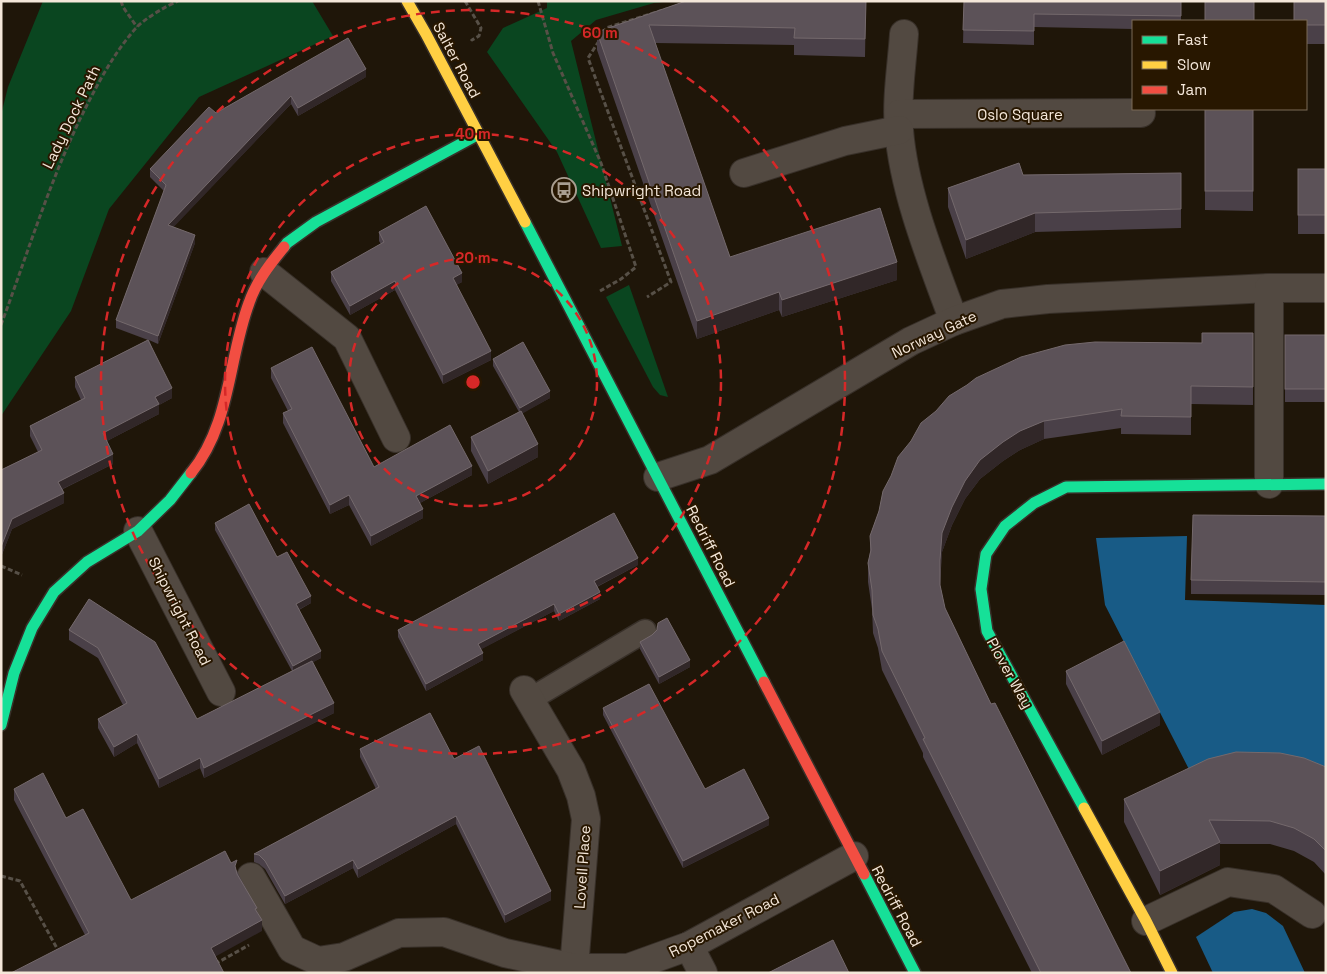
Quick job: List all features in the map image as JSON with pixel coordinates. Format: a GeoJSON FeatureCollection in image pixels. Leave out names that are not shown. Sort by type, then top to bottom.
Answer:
{"type":"FeatureCollection","features":[{"type":"Feature","properties":{"kind":"street","name":"Salter Road"},"geometry":{"type":"LineString","coordinates":[[407,1],[480,134]]}},
{"type":"Feature","properties":{"kind":"street"},"geometry":{"type":"LineString","coordinates":[[904,34],[899,122],[909,188],[929,254],[954,321]]}},
{"type":"Feature","properties":{"kind":"street","name":"Oslo Square"},"geometry":{"type":"LineString","coordinates":[[744,173],[899,122],[1141,113]]}},
{"type":"Feature","properties":{"kind":"street"},"geometry":{"type":"LineString","coordinates":[[1,725],[14,673],[32,628],[54,592],[87,562],[138,531],[170,500],[198,465],[218,426],[229,388],[239,334],[249,301],[264,272],[287,243],[316,222],[480,134]]}},
{"type":"Feature","properties":{"kind":"street","name":"Redriff Road"},"geometry":{"type":"LineString","coordinates":[[480,134],[568,307],[658,476],[916,973]]}},
{"type":"Feature","properties":{"kind":"street"},"geometry":{"type":"LineString","coordinates":[[264,272],[347,338],[396,438]]}},
{"type":"Feature","properties":{"kind":"street"},"geometry":{"type":"LineString","coordinates":[[1269,288],[1269,484]]}},
{"type":"Feature","properties":{"kind":"street","name":"Norway Gate"},"geometry":{"type":"LineString","coordinates":[[658,476],[710,460],[911,341],[954,321],[1002,304],[1048,299],[1269,288],[1326,288]]}},
{"type":"Feature","properties":{"kind":"street","name":"Plover Way"},"geometry":{"type":"LineString","coordinates":[[1172,973],[1146,921],[987,631],[981,589],[986,554],[1005,526],[1034,502],[1066,487],[1326,484]]}},
{"type":"Feature","properties":{"kind":"street","name":"Shipwright Road"},"geometry":{"type":"LineString","coordinates":[[138,531],[221,692]]}},
{"type":"Feature","properties":{"kind":"street","name":"Lovell Place"},"geometry":{"type":"LineString","coordinates":[[526,695],[571,770],[581,796],[586,819],[574,968]]}},
{"type":"Feature","properties":{"kind":"street","name":"Ropemaker Road"},"geometry":{"type":"LineString","coordinates":[[251,877],[292,949],[318,961],[344,957],[399,932],[444,932],[505,953],[574,968],[628,968],[689,946],[854,856]]}},
{"type":"Feature","properties":{"kind":"street"},"geometry":{"type":"LineString","coordinates":[[1146,921],[1228,882],[1274,889],[1312,914]]}},
{"type":"Feature","properties":{"kind":"street"},"geometry":{"type":"LineString","coordinates":[[689,946],[703,973]]}},
{"type":"Feature","properties":{"kind":"lane"},"geometry":{"type":"LineString","coordinates":[[526,695],[645,630]]}},
{"type":"Feature","properties":{"kind":"path"},"geometry":{"type":"LineString","coordinates":[[121,1],[123,7],[137,26]]}},
{"type":"Feature","properties":{"kind":"path","name":"Lady Dock Path"},"geometry":{"type":"LineString","coordinates":[[1,325],[63,154],[94,91],[112,61],[137,26],[178,1]]}},
{"type":"Feature","properties":{"kind":"path"},"geometry":{"type":"LineString","coordinates":[[465,1],[481,28],[478,36],[472,40],[467,32]]}},
{"type":"Feature","properties":{"kind":"path"},"geometry":{"type":"LineString","coordinates":[[538,1],[553,53],[600,164],[636,267]]}},
{"type":"Feature","properties":{"kind":"path"},"geometry":{"type":"LineString","coordinates":[[647,297],[671,282],[588,58],[606,28],[675,6]]}},
{"type":"Feature","properties":{"kind":"path"},"geometry":{"type":"LineString","coordinates":[[1,876],[20,881],[61,956]]}},
{"type":"Feature","properties":{"kind":"path"},"geometry":{"type":"LineString","coordinates":[[208,968],[280,928]]}},
{"type":"Feature","properties":{"kind":"green space"},"geometry":{"type":"Polygon","coordinates":[[[43,1],[312,1],[333,36],[199,97],[109,209],[71,311],[1,416],[1,115],[8,87],[43,1]]]}},
{"type":"Feature","properties":{"kind":"green space"},"geometry":{"type":"Polygon","coordinates":[[[547,1],[673,1],[654,3],[596,20],[571,41],[622,246],[601,248],[557,152],[487,52],[503,28],[547,8],[547,1]]]}},
{"type":"Feature","properties":{"kind":"green space"},"geometry":{"type":"Polygon","coordinates":[[[629,285],[668,397],[660,395],[653,387],[606,297],[629,285]]]}},
{"type":"Feature","properties":{"kind":"water"},"geometry":{"type":"Polygon","coordinates":[[[1187,536],[1185,600],[1326,605],[1326,784],[1196,783],[1105,605],[1096,538],[1187,536]]]}},
{"type":"Feature","properties":{"kind":"water"},"geometry":{"type":"Polygon","coordinates":[[[1252,909],[1266,913],[1283,926],[1305,973],[1213,973],[1196,937],[1234,912],[1252,909]]]}},
{"type":"Feature","properties":{"kind":"building"},"geometry":{"type":"Polygon","coordinates":[[[686,1],[866,1],[865,39],[794,38],[795,28],[649,25],[730,257],[880,208],[897,262],[782,300],[779,292],[697,321],[597,32],[686,1]]]}},
{"type":"Feature","properties":{"kind":"building"},"geometry":{"type":"Polygon","coordinates":[[[964,1],[1181,1],[1181,16],[1034,14],[1034,31],[963,30],[964,1]]]}},
{"type":"Feature","properties":{"kind":"building"},"geometry":{"type":"Polygon","coordinates":[[[1205,1],[1254,1],[1254,20],[1205,20],[1205,1]]]}},
{"type":"Feature","properties":{"kind":"building"},"geometry":{"type":"Polygon","coordinates":[[[1294,1],[1326,1],[1326,25],[1307,25],[1307,20],[1294,20],[1294,1]]]}},
{"type":"Feature","properties":{"kind":"building"},"geometry":{"type":"Polygon","coordinates":[[[348,38],[366,69],[298,108],[291,96],[168,225],[195,235],[158,336],[116,320],[166,185],[150,169],[209,107],[216,113],[348,38]]]}},
{"type":"Feature","properties":{"kind":"building"},"geometry":{"type":"Polygon","coordinates":[[[1205,110],[1253,110],[1253,191],[1205,191],[1205,110]]]}},
{"type":"Feature","properties":{"kind":"building"},"geometry":{"type":"Polygon","coordinates":[[[1019,163],[1023,175],[1181,173],[1181,209],[1035,213],[966,240],[948,188],[1019,163]]]}},
{"type":"Feature","properties":{"kind":"building"},"geometry":{"type":"Polygon","coordinates":[[[1298,169],[1326,169],[1326,215],[1298,215],[1298,169]]]}},
{"type":"Feature","properties":{"kind":"building"},"geometry":{"type":"Polygon","coordinates":[[[426,206],[462,273],[453,278],[491,351],[443,375],[395,281],[350,306],[331,272],[384,242],[379,232],[426,206]]]}},
{"type":"Feature","properties":{"kind":"building"},"geometry":{"type":"Polygon","coordinates":[[[1202,333],[1253,333],[1253,387],[1191,386],[1191,417],[1121,416],[1122,409],[1044,421],[1020,431],[980,460],[965,481],[942,533],[940,585],[945,608],[991,704],[995,703],[1131,973],[1041,973],[923,739],[925,738],[882,651],[873,615],[868,563],[871,550],[870,536],[879,511],[883,491],[898,457],[911,441],[921,423],[936,411],[949,396],[976,378],[1021,357],[1065,345],[1095,342],[1202,343],[1202,333]]]}},
{"type":"Feature","properties":{"kind":"building"},"geometry":{"type":"Polygon","coordinates":[[[1285,335],[1326,335],[1326,389],[1285,389],[1285,335]]]}},
{"type":"Feature","properties":{"kind":"building"},"geometry":{"type":"Polygon","coordinates":[[[148,340],[172,388],[155,397],[159,404],[103,433],[113,454],[58,482],[64,493],[12,519],[1,547],[1,470],[42,450],[30,426],[85,398],[75,377],[148,340]]]}},
{"type":"Feature","properties":{"kind":"building"},"geometry":{"type":"Polygon","coordinates":[[[523,342],[550,391],[520,408],[493,359],[523,342]]]}},
{"type":"Feature","properties":{"kind":"building"},"geometry":{"type":"Polygon","coordinates":[[[312,347],[374,467],[450,425],[472,466],[416,496],[423,509],[371,536],[349,495],[330,505],[283,413],[292,409],[271,368],[312,347]]]}},
{"type":"Feature","properties":{"kind":"building"},"geometry":{"type":"Polygon","coordinates":[[[521,411],[538,444],[488,471],[471,437],[521,411]]]}},
{"type":"Feature","properties":{"kind":"building"},"geometry":{"type":"Polygon","coordinates":[[[249,504],[277,557],[287,552],[311,596],[296,604],[321,651],[293,666],[215,523],[249,504]]]}},
{"type":"Feature","properties":{"kind":"building"},"geometry":{"type":"Polygon","coordinates":[[[614,513],[638,558],[594,581],[600,592],[559,614],[554,604],[478,644],[483,653],[426,684],[398,630],[614,513]]]}},
{"type":"Feature","properties":{"kind":"building"},"geometry":{"type":"Polygon","coordinates":[[[1193,515],[1326,516],[1326,582],[1191,580],[1193,515]]]}},
{"type":"Feature","properties":{"kind":"building"},"geometry":{"type":"Polygon","coordinates":[[[89,599],[155,642],[197,719],[312,661],[334,703],[204,768],[200,758],[159,779],[137,734],[114,747],[98,719],[127,703],[98,648],[69,630],[89,599]]]}},
{"type":"Feature","properties":{"kind":"building"},"geometry":{"type":"Polygon","coordinates":[[[667,618],[690,660],[659,677],[640,642],[652,635],[657,630],[658,623],[667,618]]]}},
{"type":"Feature","properties":{"kind":"building"},"geometry":{"type":"Polygon","coordinates":[[[1124,641],[1160,712],[1102,741],[1066,671],[1124,641]]]}},
{"type":"Feature","properties":{"kind":"building"},"geometry":{"type":"Polygon","coordinates":[[[649,684],[705,789],[744,769],[769,818],[683,861],[603,708],[649,684]]]}},
{"type":"Feature","properties":{"kind":"building"},"geometry":{"type":"Polygon","coordinates":[[[430,713],[454,759],[479,746],[551,891],[505,915],[456,816],[358,869],[353,860],[285,896],[265,861],[259,855],[254,854],[379,787],[360,749],[430,713]]]}},
{"type":"Feature","properties":{"kind":"building"},"geometry":{"type":"Polygon","coordinates":[[[1236,752],[1280,753],[1304,758],[1326,767],[1326,851],[1314,839],[1294,828],[1270,821],[1209,820],[1220,842],[1160,871],[1124,799],[1208,759],[1236,752]]]}},
{"type":"Feature","properties":{"kind":"building"},"geometry":{"type":"Polygon","coordinates":[[[43,773],[66,818],[83,809],[131,900],[225,851],[231,863],[237,860],[235,866],[237,874],[262,920],[211,948],[224,973],[11,973],[89,933],[14,789],[43,773]]]}},
{"type":"Feature","properties":{"kind":"building"},"geometry":{"type":"Polygon","coordinates":[[[833,940],[849,973],[768,973],[833,940]]]}},
{"type":"Feature","properties":{"kind":"traffic: fast"},"geometry":{"type":"LineString","coordinates":[[284,247],[316,222],[479,134]]}},
{"type":"Feature","properties":{"kind":"traffic: fast"},"geometry":{"type":"LineString","coordinates":[[525,222],[764,682]]}},
{"type":"Feature","properties":{"kind":"traffic: fast"},"geometry":{"type":"LineString","coordinates":[[1,725],[14,673],[32,628],[54,592],[87,562],[138,531],[170,500],[191,473]]}},
{"type":"Feature","properties":{"kind":"traffic: fast"},"geometry":{"type":"LineString","coordinates":[[1084,808],[987,631],[981,589],[986,554],[1005,526],[1034,503],[1066,487],[1326,484]]}},
{"type":"Feature","properties":{"kind":"traffic: fast"},"geometry":{"type":"LineString","coordinates":[[864,874],[915,973]]}},
{"type":"Feature","properties":{"kind":"traffic: slow"},"geometry":{"type":"LineString","coordinates":[[407,1],[525,222]]}},
{"type":"Feature","properties":{"kind":"traffic: slow"},"geometry":{"type":"LineString","coordinates":[[1084,808],[1146,921],[1172,973]]}},
{"type":"Feature","properties":{"kind":"traffic: jam"},"geometry":{"type":"LineString","coordinates":[[191,473],[204,454],[214,434],[227,391],[242,324],[252,295],[264,273],[284,247]]}},
{"type":"Feature","properties":{"kind":"traffic: jam"},"geometry":{"type":"LineString","coordinates":[[764,682],[864,874]]}},
{"type":"Feature","properties":{"kind":"place","name":"Shipwright Road"},"geometry":{"type":"Point","coordinates":[564,190]}}]}
